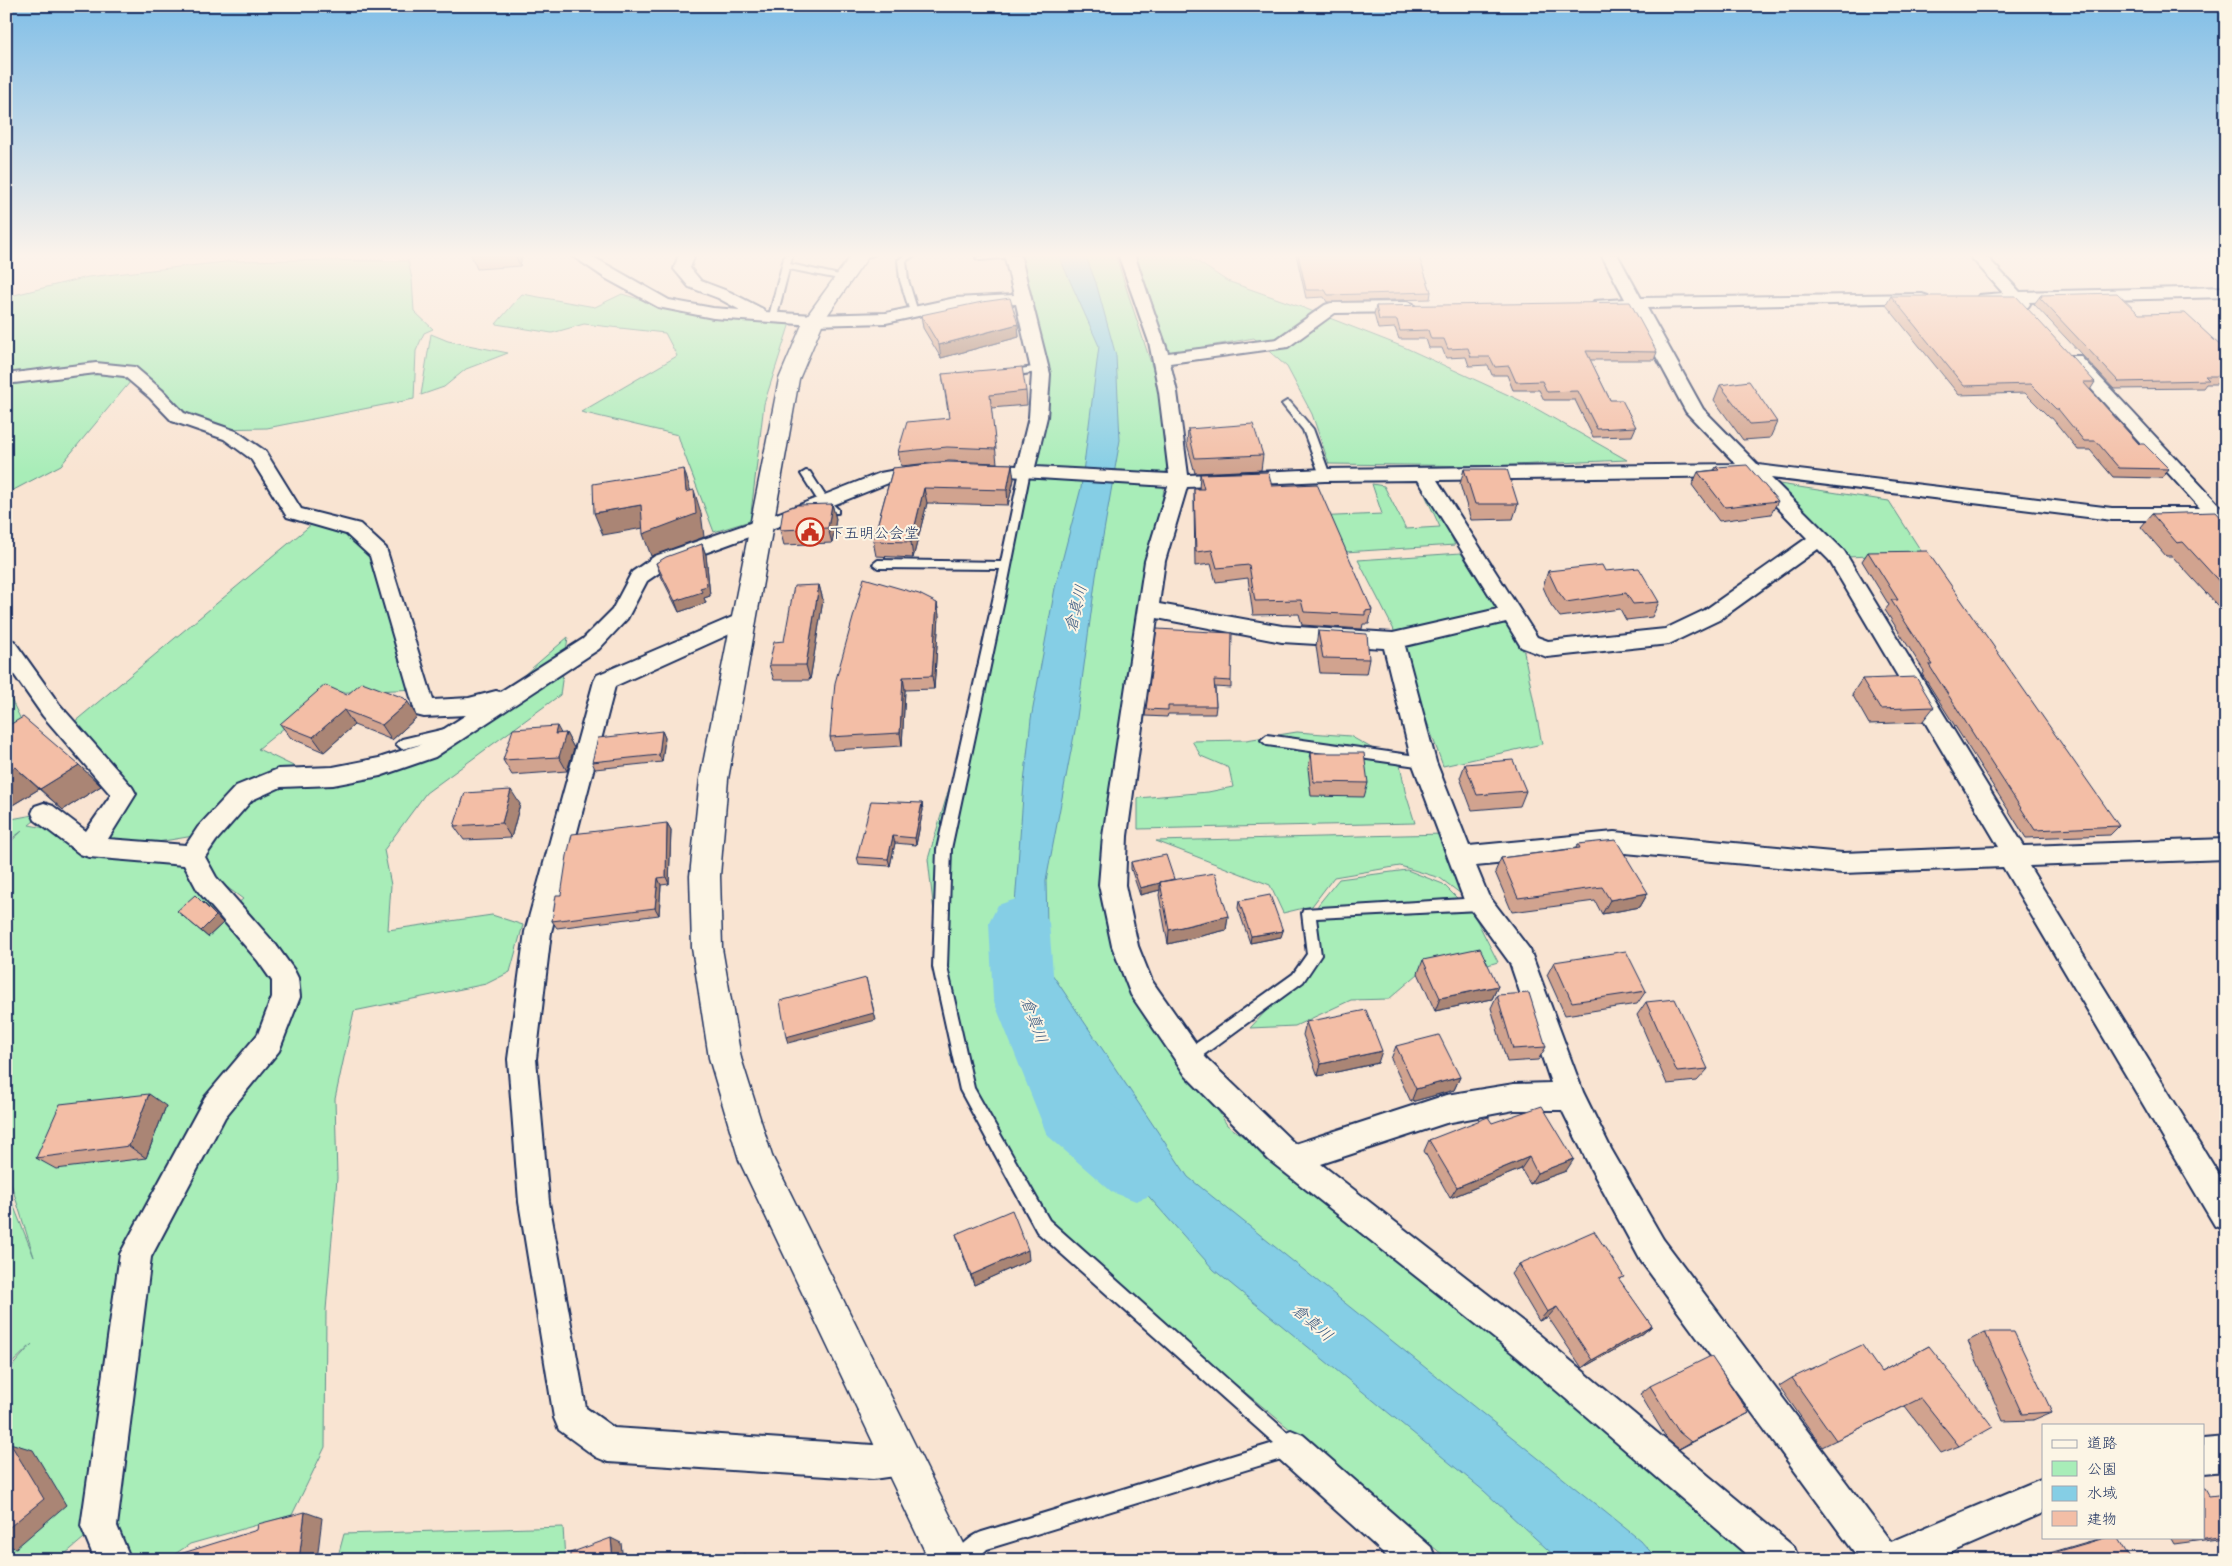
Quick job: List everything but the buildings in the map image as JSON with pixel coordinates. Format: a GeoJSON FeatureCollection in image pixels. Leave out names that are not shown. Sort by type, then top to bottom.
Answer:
{"type":"FeatureCollection","features":[{"type":"Feature","properties":{"kind":"street"},"geometry":{"type":"LineString","coordinates":[[811,327],[789,379],[714,779],[705,876],[707,948],[725,1058],[756,1160],[951,1560]]}},
{"type":"Feature","properties":{"kind":"street"},"geometry":{"type":"LineString","coordinates":[[1030,327],[1040,369],[1038,417],[1032,472]]}},
{"type":"Feature","properties":{"kind":"street"},"geometry":{"type":"LineString","coordinates":[[1152,327],[1168,392],[1179,481],[1155,561],[1115,836],[1112,885],[1126,946],[1141,987],[1196,1066],[1279,1150],[1526,1343],[1781,1560]]}},
{"type":"Feature","properties":{"kind":"street"},"geometry":{"type":"LineString","coordinates":[[1161,359],[1282,343],[1304,327]]}},
{"type":"Feature","properties":{"kind":"street"},"geometry":{"type":"LineString","coordinates":[[1649,327],[1695,412],[1837,556],[2226,1215]]}},
{"type":"Feature","properties":{"kind":"street"},"geometry":{"type":"LineString","coordinates":[[2063,348],[2223,518]]}},
{"type":"Feature","properties":{"kind":"street"},"geometry":{"type":"LineString","coordinates":[[6,379],[96,368],[129,371],[156,394],[178,417],[230,435],[258,455],[294,513],[353,529],[379,553],[424,709],[469,706],[514,694]]}},
{"type":"Feature","properties":{"kind":"street"},"geometry":{"type":"LineString","coordinates":[[968,469],[1179,481],[1324,475],[1752,470],[2112,514],[2223,518]]}},
{"type":"Feature","properties":{"kind":"street"},"geometry":{"type":"LineString","coordinates":[[192,856],[207,834],[244,793],[278,778],[333,776],[380,767],[427,752],[591,644],[620,614],[639,577],[662,561],[762,525],[829,506],[887,477],[939,470]]}},
{"type":"Feature","properties":{"kind":"street"},"geometry":{"type":"LineString","coordinates":[[1424,474],[1510,614],[1530,642],[1547,649],[1669,636],[1712,615],[1820,539]]}},
{"type":"Feature","properties":{"kind":"street"},"geometry":{"type":"LineString","coordinates":[[1148,609],[1282,634],[1393,641],[1510,614]]}},
{"type":"Feature","properties":{"kind":"street"},"geometry":{"type":"LineString","coordinates":[[744,619],[605,681],[538,932],[522,1059],[534,1202],[572,1418],[608,1445],[873,1462],[901,1458]]}},
{"type":"Feature","properties":{"kind":"street"},"geometry":{"type":"LineString","coordinates":[[1393,641],[1424,762],[1460,857],[1480,904],[1521,958],[1570,1096],[1601,1159],[1652,1250],[1882,1560]]}},
{"type":"Feature","properties":{"kind":"street"},"geometry":{"type":"LineString","coordinates":[[6,646],[51,710],[124,794],[89,847]]}},
{"type":"Feature","properties":{"kind":"street"},"geometry":{"type":"LineString","coordinates":[[44,812],[89,847],[192,856]]}},
{"type":"Feature","properties":{"kind":"street"},"geometry":{"type":"LineString","coordinates":[[1460,857],[1614,842],[1843,863],[2226,849]]}},
{"type":"Feature","properties":{"kind":"street"},"geometry":{"type":"LineString","coordinates":[[113,1560],[99,1526],[136,1254],[215,1107],[269,1042],[286,997],[286,978],[267,953],[207,884],[192,856]]}},
{"type":"Feature","properties":{"kind":"street"},"geometry":{"type":"LineString","coordinates":[[1292,1160],[1446,1109],[1514,1097],[1570,1096]]}},
{"type":"Feature","properties":{"kind":"street"},"geometry":{"type":"LineString","coordinates":[[1291,1447],[1418,1560]]}},
{"type":"Feature","properties":{"kind":"street"},"geometry":{"type":"LineString","coordinates":[[2204,1456],[2226,1454]]}},
{"type":"Feature","properties":{"kind":"street"},"geometry":{"type":"LineString","coordinates":[[1898,1560],[1899,1557],[2042,1495]]}},
{"type":"Feature","properties":{"kind":"lane"},"geometry":{"type":"LineString","coordinates":[[997,375],[1040,369]]}},
{"type":"Feature","properties":{"kind":"lane"},"geometry":{"type":"LineString","coordinates":[[1288,404],[1308,428],[1324,475]]}},
{"type":"Feature","properties":{"kind":"lane"},"geometry":{"type":"LineString","coordinates":[[1032,472],[1006,566],[944,849],[940,967],[967,1090],[1043,1226],[1291,1447]]}},
{"type":"Feature","properties":{"kind":"lane"},"geometry":{"type":"LineString","coordinates":[[806,474],[829,506]]}},
{"type":"Feature","properties":{"kind":"lane"},"geometry":{"type":"LineString","coordinates":[[878,564],[1006,566]]}},
{"type":"Feature","properties":{"kind":"lane"},"geometry":{"type":"LineString","coordinates":[[402,744],[458,732]]}},
{"type":"Feature","properties":{"kind":"lane"},"geometry":{"type":"LineString","coordinates":[[1267,740],[1424,762]]}},
{"type":"Feature","properties":{"kind":"lane"},"geometry":{"type":"LineString","coordinates":[[1189,1057],[1298,978],[1314,955],[1309,913],[1480,904]]}},
{"type":"Feature","properties":{"kind":"lane"},"geometry":{"type":"LineString","coordinates":[[962,1560],[982,1540],[1291,1447]]}},
{"type":"Feature","properties":{"kind":"green space"},"geometry":{"type":"Polygon","coordinates":[[[6,327],[431,327],[433,329],[424,333],[416,351],[414,399],[267,428],[211,429],[167,406],[135,376],[61,465],[6,494],[6,327]]]}},
{"type":"Feature","properties":{"kind":"green space"},"geometry":{"type":"Polygon","coordinates":[[[515,327],[573,327],[552,333],[515,327]]]}},
{"type":"Feature","properties":{"kind":"green space"},"geometry":{"type":"Polygon","coordinates":[[[612,327],[789,327],[764,404],[750,521],[714,532],[678,435],[581,412],[677,356],[665,333],[612,327]]]}},
{"type":"Feature","properties":{"kind":"green space"},"geometry":{"type":"Polygon","coordinates":[[[1030,327],[1139,327],[1172,427],[1112,885],[1141,987],[1227,1125],[1446,1281],[1781,1560],[1449,1560],[1043,1226],[950,1054],[928,859],[982,678],[1041,374],[1030,327]]]}},
{"type":"Feature","properties":{"kind":"green space"},"geometry":{"type":"Polygon","coordinates":[[[1161,327],[1353,327],[1406,348],[1528,404],[1627,460],[1491,466],[1329,464],[1312,414],[1287,367],[1254,338],[1170,353],[1161,327]]]}},
{"type":"Feature","properties":{"kind":"green space"},"geometry":{"type":"Polygon","coordinates":[[[431,334],[448,341],[508,353],[466,369],[444,387],[421,395],[431,334]]]}},
{"type":"Feature","properties":{"kind":"green space"},"geometry":{"type":"Polygon","coordinates":[[[1773,483],[1889,501],[1923,554],[1846,557],[1773,483]]]}},
{"type":"Feature","properties":{"kind":"green space"},"geometry":{"type":"Polygon","coordinates":[[[1372,484],[1384,486],[1406,529],[1440,527],[1422,488],[1429,487],[1455,545],[1345,552],[1314,517],[1382,514],[1372,484]]]}},
{"type":"Feature","properties":{"kind":"green space"},"geometry":{"type":"Polygon","coordinates":[[[318,519],[353,529],[379,553],[418,689],[327,693],[258,749],[314,776],[278,778],[230,792],[208,831],[244,793],[380,767],[458,732],[568,637],[560,695],[426,793],[384,850],[391,885],[388,930],[492,915],[523,925],[510,972],[486,984],[354,1011],[335,1099],[337,1178],[326,1310],[325,1447],[292,1515],[190,1544],[166,1560],[104,1560],[84,1538],[58,1560],[6,1560],[6,1373],[32,1344],[6,1369],[6,1187],[34,1257],[7,1171],[6,1175],[6,846],[22,831],[6,843],[6,820],[44,813],[29,825],[99,838],[124,794],[67,728],[318,519]],[[206,834],[139,845],[192,855],[206,834]],[[224,885],[202,933],[243,899],[224,885]]]}},
{"type":"Feature","properties":{"kind":"green space"},"geometry":{"type":"Polygon","coordinates":[[[1461,553],[1524,652],[1542,744],[1443,766],[1393,628],[1358,560],[1461,553]]]}},
{"type":"Feature","properties":{"kind":"green space"},"geometry":{"type":"Polygon","coordinates":[[[6,689],[28,734],[6,746],[6,689]]]}},
{"type":"Feature","properties":{"kind":"green space"},"geometry":{"type":"Polygon","coordinates":[[[1297,732],[1350,736],[1400,764],[1405,791],[1415,823],[1138,829],[1138,798],[1208,792],[1233,787],[1229,768],[1201,756],[1192,741],[1246,740],[1297,732]]]}},
{"type":"Feature","properties":{"kind":"green space"},"geometry":{"type":"Polygon","coordinates":[[[1444,834],[1473,903],[1440,878],[1400,866],[1334,877],[1312,906],[1283,913],[1270,885],[1156,841],[1444,834]]]}},
{"type":"Feature","properties":{"kind":"green space"},"geometry":{"type":"Polygon","coordinates":[[[1407,870],[1443,884],[1474,915],[1498,962],[1481,967],[1433,961],[1389,999],[1351,1000],[1295,1026],[1250,1028],[1298,977],[1313,946],[1318,905],[1339,879],[1407,870]]]}},
{"type":"Feature","properties":{"kind":"green space"},"geometry":{"type":"Polygon","coordinates":[[[563,1527],[565,1560],[337,1560],[344,1534],[563,1527]]]}},
{"type":"Feature","properties":{"kind":"water"},"geometry":{"type":"Polygon","coordinates":[[[1091,327],[1108,327],[1116,356],[1120,440],[1096,576],[1076,725],[1046,881],[1048,968],[1188,1177],[1640,1540],[1658,1560],[1559,1560],[1484,1491],[1214,1270],[1079,1118],[1024,999],[1015,904],[1031,719],[1055,588],[1081,488],[1099,346],[1091,327]]]}},
{"type":"Feature","properties":{"kind":"waterway","name":"倉真川"},"geometry":{"type":"LineString","coordinates":[[1019,923],[1024,999],[1071,1113],[1136,1168]]}},
{"type":"Feature","properties":{"kind":"place","name":"下五明公会堂"},"geometry":{"type":"Point","coordinates":[810,532]}}]}
